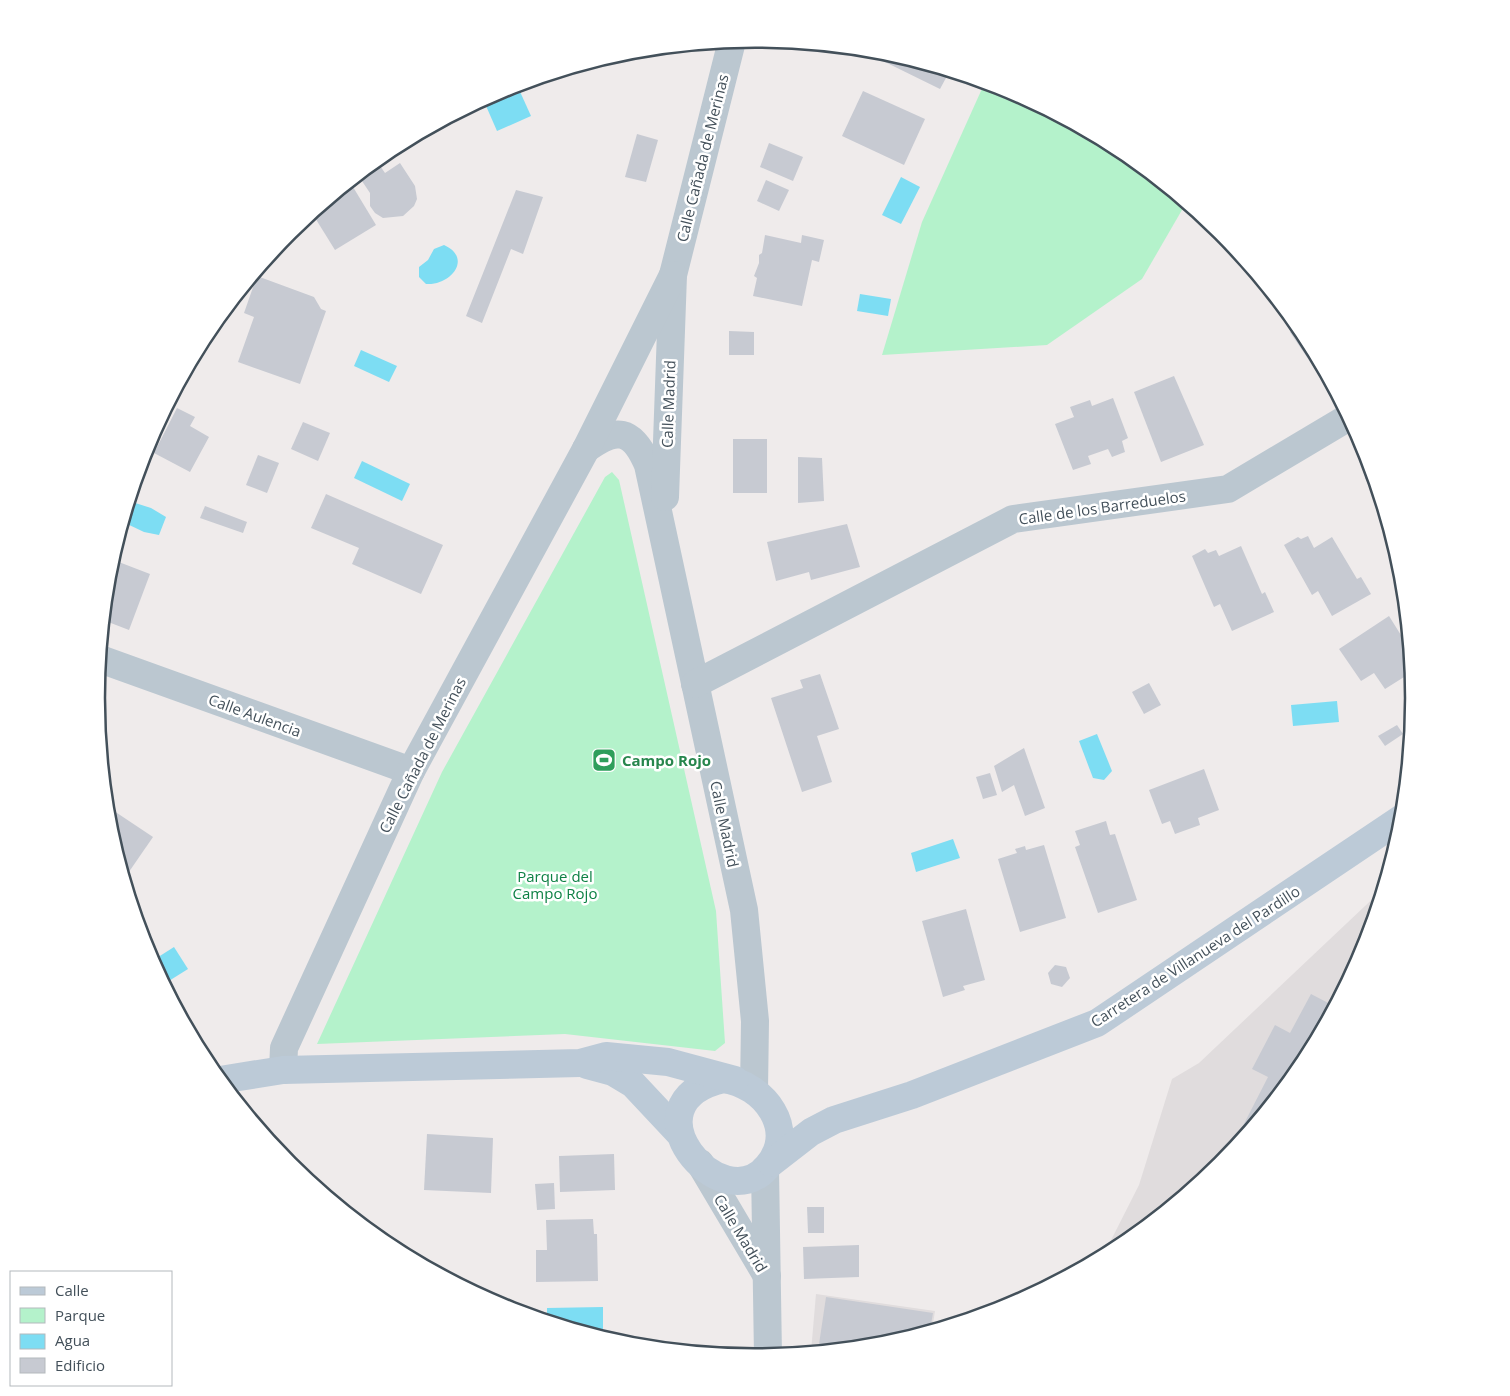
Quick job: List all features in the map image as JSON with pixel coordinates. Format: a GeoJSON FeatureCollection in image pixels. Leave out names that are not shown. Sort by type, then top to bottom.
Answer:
{"type":"FeatureCollection","features":[{"type":"Feature","properties":{"kind":"street","name":"Calle Cañada de Merinas"},"geometry":{"type":"LineString","coordinates":[[283,1070],[284,1048],[411,771],[586,449],[673,275],[730,49]]}},
{"type":"Feature","properties":{"kind":"street","name":"Calle Madrid"},"geometry":{"type":"LineString","coordinates":[[664,532],[673,275]]}},
{"type":"Feature","properties":{"kind":"street","name":"Calle de los Barreduelos"},"geometry":{"type":"LineString","coordinates":[[694,684],[1013,519],[1228,489],[1343,421]]}},
{"type":"Feature","properties":{"kind":"street","name":"Calle Madrid"},"geometry":{"type":"LineString","coordinates":[[586,449],[604,436],[612,434],[631,439],[640,448],[648,465],[664,532],[694,684],[744,910],[755,1021],[752,1091]]}},
{"type":"Feature","properties":{"kind":"street","name":"Calle Aulencia"},"geometry":{"type":"LineString","coordinates":[[106,661],[411,771]]}},
{"type":"Feature","properties":{"kind":"street","name":"Carretera de Villanueva del Pardillo"},"geometry":{"type":"LineString","coordinates":[[678,1132],[700,1163],[713,1174],[728,1181],[747,1179],[768,1166],[811,1132],[834,1120],[912,1094],[1097,1023],[1393,824]]}},
{"type":"Feature","properties":{"kind":"street"},"geometry":{"type":"LineString","coordinates":[[228,1079],[283,1070],[580,1063],[606,1056],[668,1062],[752,1091]]}},
{"type":"Feature","properties":{"kind":"street"},"geometry":{"type":"LineString","coordinates":[[580,1063],[613,1072],[633,1084],[678,1132]]}},
{"type":"Feature","properties":{"kind":"street"},"geometry":{"type":"LineString","coordinates":[[678,1132],[678,1119],[689,1096],[710,1082],[723,1079],[752,1091],[781,1131],[779,1148],[768,1166]]}},
{"type":"Feature","properties":{"kind":"street","name":"Carretera de Villanueva del Pardillo"},"geometry":{"type":"LineString","coordinates":[[752,1091],[791,1117],[810,1120],[834,1120]]}},
{"type":"Feature","properties":{"kind":"street","name":"Calle Madrid"},"geometry":{"type":"LineString","coordinates":[[700,1163],[768,1277]]}},
{"type":"Feature","properties":{"kind":"street","name":"Calle Madrid"},"geometry":{"type":"LineString","coordinates":[[768,1166],[768,1348]]}},
{"type":"Feature","properties":{"kind":"shaded area"},"geometry":{"type":"Polygon","coordinates":[[[1374,898],[1356,947],[1338,986],[1296,1059],[1271,1094],[1215,1158],[1184,1187],[1151,1214],[1110,1243],[1139,1185],[1172,1079],[1199,1063],[1374,898]]]}},
{"type":"Feature","properties":{"kind":"shaded area"},"geometry":{"type":"Polygon","coordinates":[[[816,1294],[935,1311],[933,1323],[923,1326],[882,1336],[812,1346],[816,1294]]]}},
{"type":"Feature","properties":{"kind":"green space"},"geometry":{"type":"Polygon","coordinates":[[[982,89],[1043,115],[1080,135],[1116,157],[1183,208],[1142,279],[1047,345],[882,355],[922,222],[982,89]]]}},
{"type":"Feature","properties":{"kind":"green space","name":"Parque del Campo Rojo"},"geometry":{"type":"Polygon","coordinates":[[[612,472],[619,480],[716,911],[725,1043],[715,1051],[565,1034],[317,1044],[442,772],[605,477],[612,472]]]}},
{"type":"Feature","properties":{"kind":"water"},"geometry":{"type":"Polygon","coordinates":[[[520,92],[531,116],[497,131],[486,106],[520,92]]]}},
{"type":"Feature","properties":{"kind":"water"},"geometry":{"type":"Polygon","coordinates":[[[901,177],[920,187],[901,224],[882,215],[901,177]]]}},
{"type":"Feature","properties":{"kind":"water"},"geometry":{"type":"Polygon","coordinates":[[[444,245],[453,250],[458,264],[450,276],[443,281],[426,284],[419,277],[419,267],[428,260],[434,249],[444,245]]]}},
{"type":"Feature","properties":{"kind":"water"},"geometry":{"type":"Polygon","coordinates":[[[860,294],[891,299],[888,316],[857,311],[860,294]]]}},
{"type":"Feature","properties":{"kind":"water"},"geometry":{"type":"Polygon","coordinates":[[[361,350],[397,366],[389,382],[354,366],[361,350]]]}},
{"type":"Feature","properties":{"kind":"water"},"geometry":{"type":"Polygon","coordinates":[[[362,461],[410,484],[402,501],[354,478],[362,461]]]}},
{"type":"Feature","properties":{"kind":"water"},"geometry":{"type":"Polygon","coordinates":[[[135,503],[151,508],[166,517],[159,535],[144,532],[129,525],[135,503]]]}},
{"type":"Feature","properties":{"kind":"water"},"geometry":{"type":"Polygon","coordinates":[[[1337,701],[1339,722],[1293,726],[1291,705],[1337,701]]]}},
{"type":"Feature","properties":{"kind":"water"},"geometry":{"type":"Polygon","coordinates":[[[1097,734],[1112,771],[1104,780],[1093,778],[1079,741],[1097,734]]]}},
{"type":"Feature","properties":{"kind":"water"},"geometry":{"type":"Polygon","coordinates":[[[953,839],[960,858],[916,872],[911,853],[953,839]]]}},
{"type":"Feature","properties":{"kind":"water"},"geometry":{"type":"Polygon","coordinates":[[[174,947],[188,969],[169,981],[159,957],[174,947]]]}},
{"type":"Feature","properties":{"kind":"water"},"geometry":{"type":"Polygon","coordinates":[[[603,1307],[603,1330],[547,1314],[547,1308],[603,1307]]]}},
{"type":"Feature","properties":{"kind":"building"},"geometry":{"type":"Polygon","coordinates":[[[886,61],[947,77],[940,89],[886,61]]]}},
{"type":"Feature","properties":{"kind":"building"},"geometry":{"type":"Polygon","coordinates":[[[863,91],[925,119],[904,165],[842,136],[863,91]]]}},
{"type":"Feature","properties":{"kind":"building"},"geometry":{"type":"Polygon","coordinates":[[[637,134],[658,140],[646,182],[625,177],[637,134]]]}},
{"type":"Feature","properties":{"kind":"building"},"geometry":{"type":"Polygon","coordinates":[[[769,143],[803,157],[793,181],[760,167],[769,143]]]}},
{"type":"Feature","properties":{"kind":"building"},"geometry":{"type":"Polygon","coordinates":[[[400,163],[415,186],[417,199],[414,206],[403,216],[383,218],[375,213],[370,206],[370,193],[361,180],[381,167],[385,173],[400,163]]]}},
{"type":"Feature","properties":{"kind":"building"},"geometry":{"type":"Polygon","coordinates":[[[766,180],[789,190],[779,211],[757,201],[766,180]]]}},
{"type":"Feature","properties":{"kind":"building"},"geometry":{"type":"Polygon","coordinates":[[[353,187],[376,225],[335,250],[316,219],[353,187]]]}},
{"type":"Feature","properties":{"kind":"building"},"geometry":{"type":"Polygon","coordinates":[[[516,190],[543,197],[523,254],[511,249],[482,323],[466,316],[516,190]]]}},
{"type":"Feature","properties":{"kind":"building"},"geometry":{"type":"Polygon","coordinates":[[[765,235],[801,243],[802,235],[824,240],[819,262],[812,260],[802,306],[753,296],[757,278],[754,276],[759,263],[759,255],[762,253],[765,235]]]}},
{"type":"Feature","properties":{"kind":"building"},"geometry":{"type":"Polygon","coordinates":[[[260,277],[314,297],[321,309],[326,311],[300,384],[238,362],[254,317],[244,313],[255,283],[260,277]]]}},
{"type":"Feature","properties":{"kind":"building"},"geometry":{"type":"Polygon","coordinates":[[[729,331],[754,332],[754,355],[729,355],[729,331]]]}},
{"type":"Feature","properties":{"kind":"building"},"geometry":{"type":"Polygon","coordinates":[[[1292,331],[1296,337],[1320,376],[1290,332],[1292,331]]]}},
{"type":"Feature","properties":{"kind":"building"},"geometry":{"type":"Polygon","coordinates":[[[1174,376],[1204,445],[1161,462],[1134,392],[1174,376]]]}},
{"type":"Feature","properties":{"kind":"building"},"geometry":{"type":"Polygon","coordinates":[[[1113,398],[1128,438],[1122,441],[1125,452],[1112,457],[1108,449],[1088,456],[1091,464],[1073,470],[1055,424],[1074,417],[1070,407],[1090,400],[1092,406],[1113,398]]]}},
{"type":"Feature","properties":{"kind":"building"},"geometry":{"type":"Polygon","coordinates":[[[177,408],[195,417],[190,426],[209,437],[190,472],[154,453],[177,408]]]}},
{"type":"Feature","properties":{"kind":"building"},"geometry":{"type":"Polygon","coordinates":[[[303,422],[330,433],[318,461],[291,449],[303,422]]]}},
{"type":"Feature","properties":{"kind":"building"},"geometry":{"type":"Polygon","coordinates":[[[733,439],[767,439],[767,493],[733,493],[733,439]]]}},
{"type":"Feature","properties":{"kind":"building"},"geometry":{"type":"Polygon","coordinates":[[[258,455],[279,463],[267,493],[246,485],[258,455]]]}},
{"type":"Feature","properties":{"kind":"building"},"geometry":{"type":"Polygon","coordinates":[[[798,457],[822,458],[824,501],[798,503],[798,457]]]}},
{"type":"Feature","properties":{"kind":"building"},"geometry":{"type":"Polygon","coordinates":[[[326,494],[443,545],[421,594],[352,564],[359,548],[311,528],[326,494]]]}},
{"type":"Feature","properties":{"kind":"building"},"geometry":{"type":"Polygon","coordinates":[[[205,506],[247,522],[243,533],[200,518],[205,506]]]}},
{"type":"Feature","properties":{"kind":"building"},"geometry":{"type":"Polygon","coordinates":[[[847,524],[860,567],[811,580],[809,572],[776,581],[767,542],[847,524]]]}},
{"type":"Feature","properties":{"kind":"building"},"geometry":{"type":"Polygon","coordinates":[[[1308,536],[1314,548],[1332,537],[1357,579],[1361,577],[1371,594],[1332,616],[1318,591],[1312,595],[1284,545],[1298,537],[1301,539],[1308,536]]]}},
{"type":"Feature","properties":{"kind":"building"},"geometry":{"type":"Polygon","coordinates":[[[1241,546],[1262,594],[1265,592],[1274,612],[1232,631],[1220,604],[1214,607],[1192,556],[1205,549],[1208,553],[1216,550],[1219,556],[1241,546]]]}},
{"type":"Feature","properties":{"kind":"building"},"geometry":{"type":"Polygon","coordinates":[[[119,562],[150,574],[129,630],[109,622],[119,562]]]}},
{"type":"Feature","properties":{"kind":"building"},"geometry":{"type":"Polygon","coordinates":[[[1389,616],[1402,637],[1405,676],[1385,689],[1374,673],[1361,681],[1339,649],[1389,616]]]}},
{"type":"Feature","properties":{"kind":"building"},"geometry":{"type":"Polygon","coordinates":[[[820,674],[839,729],[817,736],[832,782],[802,792],[771,698],[803,688],[800,680],[820,674]]]}},
{"type":"Feature","properties":{"kind":"building"},"geometry":{"type":"Polygon","coordinates":[[[1149,683],[1161,705],[1144,714],[1132,692],[1149,683]]]}},
{"type":"Feature","properties":{"kind":"building"},"geometry":{"type":"Polygon","coordinates":[[[1397,725],[1403,734],[1385,746],[1378,736],[1397,725]]]}},
{"type":"Feature","properties":{"kind":"building"},"geometry":{"type":"Polygon","coordinates":[[[1024,748],[1045,808],[1025,816],[1014,785],[1002,792],[994,766],[1024,748]]]}},
{"type":"Feature","properties":{"kind":"building"},"geometry":{"type":"Polygon","coordinates":[[[1204,769],[1219,810],[1198,818],[1200,825],[1175,834],[1170,821],[1162,824],[1149,790],[1204,769]]]}},
{"type":"Feature","properties":{"kind":"building"},"geometry":{"type":"Polygon","coordinates":[[[990,773],[997,795],[983,799],[976,777],[990,773]]]}},
{"type":"Feature","properties":{"kind":"building"},"geometry":{"type":"Polygon","coordinates":[[[115,812],[153,837],[129,872],[115,812]]]}},
{"type":"Feature","properties":{"kind":"building"},"geometry":{"type":"Polygon","coordinates":[[[1106,821],[1110,835],[1115,834],[1137,900],[1098,913],[1075,847],[1080,845],[1075,831],[1106,821]]]}},
{"type":"Feature","properties":{"kind":"building"},"geometry":{"type":"Polygon","coordinates":[[[1044,845],[1066,918],[1020,932],[998,859],[1017,853],[1015,849],[1025,846],[1026,850],[1044,845]]]}},
{"type":"Feature","properties":{"kind":"building"},"geometry":{"type":"Polygon","coordinates":[[[966,909],[985,980],[963,986],[965,990],[943,997],[922,921],[966,909]]]}},
{"type":"Feature","properties":{"kind":"building"},"geometry":{"type":"Polygon","coordinates":[[[1055,965],[1066,967],[1070,978],[1062,987],[1051,984],[1048,973],[1055,965]]]}},
{"type":"Feature","properties":{"kind":"building"},"geometry":{"type":"Polygon","coordinates":[[[1311,994],[1329,1003],[1296,1059],[1271,1094],[1240,1131],[1268,1077],[1252,1069],[1275,1025],[1290,1033],[1311,994]]]}},
{"type":"Feature","properties":{"kind":"building"},"geometry":{"type":"Polygon","coordinates":[[[427,1134],[493,1138],[491,1193],[424,1190],[427,1134]]]}},
{"type":"Feature","properties":{"kind":"building"},"geometry":{"type":"Polygon","coordinates":[[[614,1154],[615,1190],[560,1192],[559,1156],[614,1154]]]}},
{"type":"Feature","properties":{"kind":"building"},"geometry":{"type":"Polygon","coordinates":[[[554,1183],[555,1209],[537,1210],[535,1184],[554,1183]]]}},
{"type":"Feature","properties":{"kind":"building"},"geometry":{"type":"Polygon","coordinates":[[[807,1207],[824,1207],[824,1233],[808,1233],[807,1207]]]}},
{"type":"Feature","properties":{"kind":"building"},"geometry":{"type":"Polygon","coordinates":[[[593,1219],[594,1234],[597,1234],[598,1281],[536,1282],[536,1250],[547,1250],[546,1220],[593,1219]]]}},
{"type":"Feature","properties":{"kind":"building"},"geometry":{"type":"Polygon","coordinates":[[[859,1245],[859,1277],[804,1279],[803,1247],[859,1245]]]}},
{"type":"Feature","properties":{"kind":"building"},"geometry":{"type":"Polygon","coordinates":[[[826,1297],[933,1313],[931,1324],[923,1326],[882,1336],[819,1345],[826,1297]]]}},
{"type":"Feature","properties":{"kind":"place","name":"Campo Rojo"},"geometry":{"type":"Point","coordinates":[604,760]}}]}
